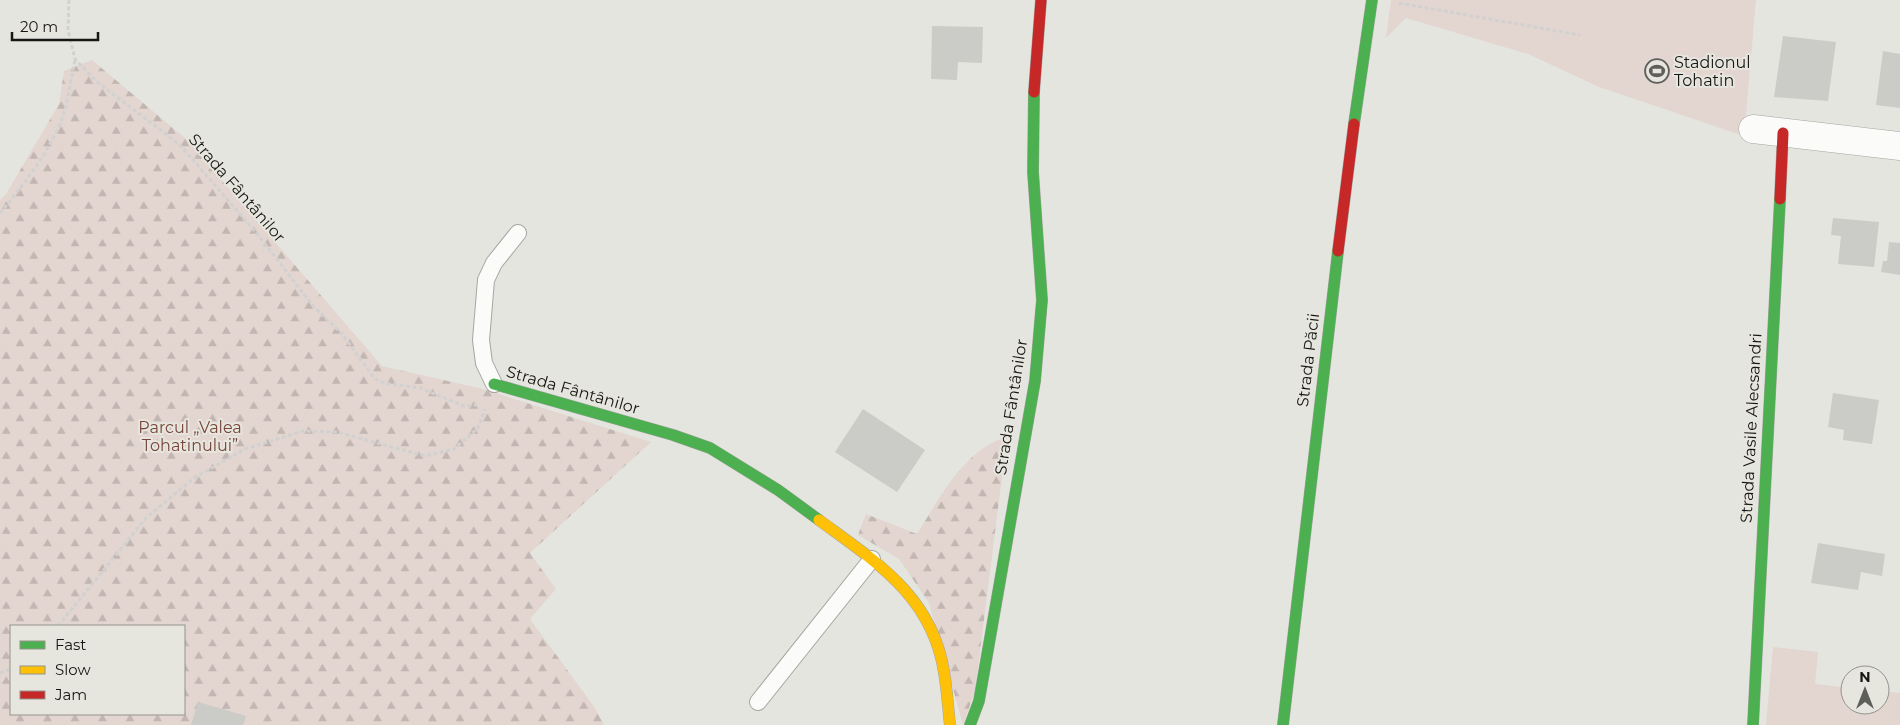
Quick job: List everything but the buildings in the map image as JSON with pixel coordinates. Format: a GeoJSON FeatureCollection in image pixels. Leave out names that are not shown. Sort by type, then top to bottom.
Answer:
{"type":"FeatureCollection","features":[{"type":"Feature","properties":{"kind":"street","name":"Strada Fântânilor"},"geometry":{"type":"LineString","coordinates":[[970,725],[979,700],[1035,381],[1042,300],[1033,172],[1034,90],[1041,0]]}},
{"type":"Feature","properties":{"kind":"street","name":"Strada Păcii"},"geometry":{"type":"LineString","coordinates":[[1283,725],[1342,212],[1372,0]]}},
{"type":"Feature","properties":{"kind":"street"},"geometry":{"type":"LineString","coordinates":[[1753,129],[1900,146]]}},
{"type":"Feature","properties":{"kind":"street","name":"Strada Vasile Alecsandri"},"geometry":{"type":"LineString","coordinates":[[1753,725],[1783,133]]}},
{"type":"Feature","properties":{"kind":"street","name":"Strada Fântânilor"},"geometry":{"type":"LineString","coordinates":[[494,384],[673,435],[710,448],[778,490],[872,559],[897,580],[917,603],[931,628],[944,670],[950,725]]}},
{"type":"Feature","properties":{"kind":"lane"},"geometry":{"type":"LineString","coordinates":[[494,384],[484,363],[480,340],[486,280],[494,263],[518,233]]}},
{"type":"Feature","properties":{"kind":"lane"},"geometry":{"type":"LineString","coordinates":[[758,702],[872,559]]}},
{"type":"Feature","properties":{"kind":"path"},"geometry":{"type":"LineString","coordinates":[[0,213],[18,191],[46,149],[64,114],[75,59],[68,30],[69,0]]}},
{"type":"Feature","properties":{"kind":"path"},"geometry":{"type":"LineString","coordinates":[[1397,2],[1580,35]]}},
{"type":"Feature","properties":{"kind":"path","name":"Strada Fântânilor"},"geometry":{"type":"LineString","coordinates":[[75,59],[96,81],[180,145],[258,236],[313,306],[342,334],[375,379],[384,383],[420,388],[464,406],[478,405],[488,400],[494,384]]}},
{"type":"Feature","properties":{"kind":"path"},"geometry":{"type":"LineString","coordinates":[[59,625],[146,518],[194,478],[245,448],[303,431],[337,432],[425,456],[454,449],[478,428],[488,400]]}},
{"type":"Feature","properties":{"kind":"green space","name":"Stadionul Tohatin"},"geometry":{"type":"Polygon","coordinates":[[[1391,0],[1756,0],[1744,136],[1599,87],[1528,54],[1406,18],[1386,38],[1391,0]]]}},
{"type":"Feature","properties":{"kind":"green space","name":"Parcul „Valea Tohatinului”"},"geometry":{"type":"Polygon","coordinates":[[[92,60],[186,139],[382,366],[483,389],[651,442],[530,553],[556,589],[530,619],[595,708],[604,725],[0,725],[0,200],[6,194],[59,104],[64,71],[92,60]]]}},
{"type":"Feature","properties":{"kind":"green space"},"geometry":{"type":"Polygon","coordinates":[[[1007,437],[975,691],[963,725],[929,603],[899,559],[858,535],[866,514],[917,534],[944,491],[966,463],[992,443],[1007,437]]]}},
{"type":"Feature","properties":{"kind":"green space"},"geometry":{"type":"Polygon","coordinates":[[[1773,647],[1818,652],[1815,684],[1840,687],[1840,715],[1890,715],[1890,692],[1900,693],[1900,725],[1766,725],[1773,647]]]}},
{"type":"Feature","properties":{"kind":"traffic: fast"},"geometry":{"type":"LineString","coordinates":[[1354,124],[1372,0]]}},
{"type":"Feature","properties":{"kind":"traffic: fast"},"geometry":{"type":"LineString","coordinates":[[970,725],[979,701],[1035,381],[1042,300],[1033,172],[1034,92]]}},
{"type":"Feature","properties":{"kind":"traffic: fast"},"geometry":{"type":"LineString","coordinates":[[1753,725],[1780,199]]}},
{"type":"Feature","properties":{"kind":"traffic: fast"},"geometry":{"type":"LineString","coordinates":[[1283,725],[1338,251]]}},
{"type":"Feature","properties":{"kind":"traffic: fast"},"geometry":{"type":"LineString","coordinates":[[494,384],[673,435],[710,448],[778,490],[819,520]]}},
{"type":"Feature","properties":{"kind":"traffic: slow"},"geometry":{"type":"LineString","coordinates":[[819,520],[861,551],[898,583],[914,602],[927,622],[938,645],[947,691],[950,725]]}},
{"type":"Feature","properties":{"kind":"traffic: jam"},"geometry":{"type":"LineString","coordinates":[[1034,92],[1041,0]]}},
{"type":"Feature","properties":{"kind":"traffic: jam"},"geometry":{"type":"LineString","coordinates":[[1338,251],[1354,124]]}},
{"type":"Feature","properties":{"kind":"traffic: jam"},"geometry":{"type":"LineString","coordinates":[[1780,199],[1783,133]]}},
{"type":"Feature","properties":{"kind":"place","name":"Stadionul Tohatin"},"geometry":{"type":"Point","coordinates":[1657,71]}}]}
